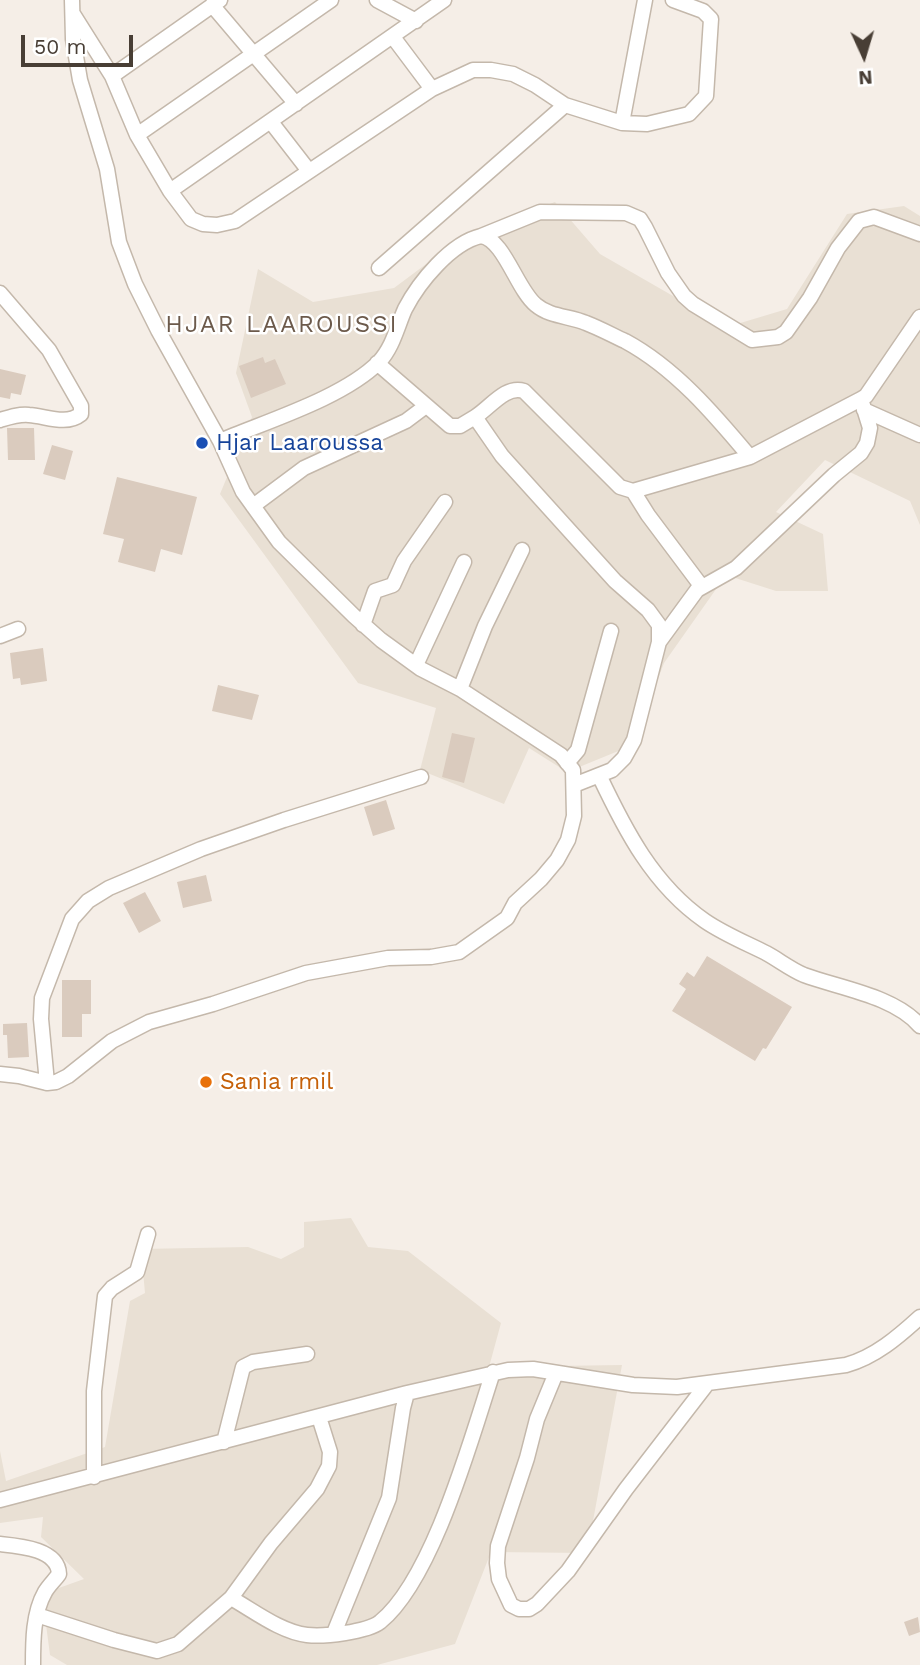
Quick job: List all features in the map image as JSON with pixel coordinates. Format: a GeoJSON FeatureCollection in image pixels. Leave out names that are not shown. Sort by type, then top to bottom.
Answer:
{"type":"FeatureCollection","features":[{"type":"Feature","properties":{"kind":"street"},"geometry":{"type":"LineString","coordinates":[[137,135],[331,0]]}},
{"type":"Feature","properties":{"kind":"street"},"geometry":{"type":"LineString","coordinates":[[377,0],[416,21]]}},
{"type":"Feature","properties":{"kind":"street"},"geometry":{"type":"LineString","coordinates":[[170,191],[444,0]]}},
{"type":"Feature","properties":{"kind":"street"},"geometry":{"type":"LineString","coordinates":[[622,123],[646,0]]}},
{"type":"Feature","properties":{"kind":"street"},"geometry":{"type":"LineString","coordinates":[[72,7],[111,76],[137,135],[170,191],[191,219],[203,224],[218,225],[234,221],[432,89],[474,70],[513,74],[565,105],[622,123],[647,124],[689,114],[706,96],[711,19],[704,5],[673,0]]}},
{"type":"Feature","properties":{"kind":"street"},"geometry":{"type":"LineString","coordinates":[[111,76],[216,3],[253,55],[296,104]]}},
{"type":"Feature","properties":{"kind":"street"},"geometry":{"type":"LineString","coordinates":[[0,1074],[47,1083],[62,1080],[112,1041],[136,1027],[292,976],[388,958],[431,957],[459,952],[507,918],[514,903],[541,879],[557,860],[568,840],[574,816],[573,770],[561,754],[416,665],[363,625],[279,542],[243,492],[220,441],[135,284],[119,242],[107,169],[80,80],[73,39],[72,7]]}},
{"type":"Feature","properties":{"kind":"street"},"geometry":{"type":"LineString","coordinates":[[393,37],[432,89]]}},
{"type":"Feature","properties":{"kind":"street"},"geometry":{"type":"LineString","coordinates":[[379,268],[565,105]]}},
{"type":"Feature","properties":{"kind":"street"},"geometry":{"type":"LineString","coordinates":[[271,122],[309,171]]}},
{"type":"Feature","properties":{"kind":"street"},"geometry":{"type":"LineString","coordinates":[[220,441],[352,384],[377,363],[395,338],[405,310],[433,268],[468,241],[540,212],[626,213],[635,216],[646,227],[668,273],[684,296],[752,340],[778,337],[786,332],[810,298],[838,248],[859,221],[874,216],[920,234]]}},
{"type":"Feature","properties":{"kind":"street"},"geometry":{"type":"LineString","coordinates":[[481,236],[493,241],[535,305],[546,311],[585,322],[647,355],[715,414],[750,457]]}},
{"type":"Feature","properties":{"kind":"street"},"geometry":{"type":"LineString","coordinates":[[0,293],[49,350],[81,406],[81,414],[75,419],[18,415],[0,420]]}},
{"type":"Feature","properties":{"kind":"street"},"geometry":{"type":"LineString","coordinates":[[377,363],[452,427],[460,426],[475,417],[509,391],[524,391],[620,487],[633,491],[750,457],[862,404],[920,317]]}},
{"type":"Feature","properties":{"kind":"street"},"geometry":{"type":"LineString","coordinates":[[862,404],[920,435]]}},
{"type":"Feature","properties":{"kind":"street"},"geometry":{"type":"LineString","coordinates":[[659,642],[697,590],[736,568],[861,453],[867,443],[870,428],[862,404]]}},
{"type":"Feature","properties":{"kind":"street"},"geometry":{"type":"LineString","coordinates":[[253,506],[304,468],[406,421],[426,406]]}},
{"type":"Feature","properties":{"kind":"street"},"geometry":{"type":"LineString","coordinates":[[475,417],[502,456],[532,490],[659,625],[659,642],[634,740],[624,758],[612,770],[574,785]]}},
{"type":"Feature","properties":{"kind":"street"},"geometry":{"type":"LineString","coordinates":[[633,491],[702,587]]}},
{"type":"Feature","properties":{"kind":"street"},"geometry":{"type":"LineString","coordinates":[[363,625],[374,591],[393,585],[404,561],[445,502]]}},
{"type":"Feature","properties":{"kind":"street"},"geometry":{"type":"LineString","coordinates":[[460,690],[485,626],[522,550]]}},
{"type":"Feature","properties":{"kind":"street"},"geometry":{"type":"LineString","coordinates":[[416,665],[464,562]]}},
{"type":"Feature","properties":{"kind":"street"},"geometry":{"type":"LineString","coordinates":[[0,636],[19,629]]}},
{"type":"Feature","properties":{"kind":"street"},"geometry":{"type":"LineString","coordinates":[[568,763],[581,741],[611,631]]}},
{"type":"Feature","properties":{"kind":"street"},"geometry":{"type":"LineString","coordinates":[[599,775],[626,832],[644,860],[681,902],[704,921],[801,974],[894,1006],[920,1026]]}},
{"type":"Feature","properties":{"kind":"street"},"geometry":{"type":"LineString","coordinates":[[47,1083],[41,1019],[42,998],[72,919],[89,901],[131,878],[201,849],[421,777]]}},
{"type":"Feature","properties":{"kind":"street"},"geometry":{"type":"LineString","coordinates":[[94,1477],[94,1391],[105,1296],[112,1288],[137,1272],[148,1234]]}},
{"type":"Feature","properties":{"kind":"street"},"geometry":{"type":"LineString","coordinates":[[0,1500],[493,1372],[522,1368],[657,1387],[707,1384],[813,1371],[862,1360],[897,1338],[920,1317]]}},
{"type":"Feature","properties":{"kind":"street"},"geometry":{"type":"LineString","coordinates":[[224,1442],[243,1367],[253,1362],[307,1354]]}},
{"type":"Feature","properties":{"kind":"street"},"geometry":{"type":"LineString","coordinates":[[231,1598],[300,1633],[334,1633],[372,1627],[386,1616],[408,1589],[446,1509],[493,1372]]}},
{"type":"Feature","properties":{"kind":"street"},"geometry":{"type":"LineString","coordinates":[[556,1373],[537,1419],[498,1546],[499,1579],[511,1605],[519,1608],[529,1609],[537,1604],[568,1571],[626,1489],[707,1384]]}},
{"type":"Feature","properties":{"kind":"street"},"geometry":{"type":"LineString","coordinates":[[334,1633],[389,1498],[402,1408],[407,1393]]}},
{"type":"Feature","properties":{"kind":"street"},"geometry":{"type":"LineString","coordinates":[[37,1615],[158,1651],[178,1644],[231,1598],[271,1543],[317,1489],[329,1466],[330,1452],[319,1417]]}},
{"type":"Feature","properties":{"kind":"street"},"geometry":{"type":"LineString","coordinates":[[0,1544],[32,1550],[50,1556],[56,1562],[59,1574],[43,1594],[37,1615],[33,1635],[33,1665]]}},
{"type":"Feature","properties":{"kind":"shaded area"},"geometry":{"type":"Polygon","coordinates":[[[555,202],[600,254],[727,327],[787,309],[847,214],[904,206],[920,216],[920,525],[910,501],[825,460],[776,512],[823,534],[828,591],[776,591],[726,575],[664,663],[633,745],[567,772],[529,748],[504,804],[420,770],[436,708],[358,683],[220,494],[252,417],[236,373],[258,269],[313,302],[394,288],[469,232],[555,202]]]}},
{"type":"Feature","properties":{"kind":"shaded area"},"geometry":{"type":"Polygon","coordinates":[[[351,1218],[368,1247],[408,1251],[501,1323],[489,1367],[622,1365],[587,1553],[491,1552],[455,1644],[377,1665],[67,1665],[50,1655],[42,1594],[84,1579],[41,1537],[43,1517],[0,1523],[0,1451],[6,1481],[105,1447],[130,1301],[145,1293],[141,1249],[248,1247],[281,1259],[304,1247],[304,1222],[351,1218]]]}},
{"type":"Feature","properties":{"kind":"building"},"geometry":{"type":"Polygon","coordinates":[[[263,357],[265,363],[275,359],[286,384],[251,398],[239,366],[263,357]]]}},
{"type":"Feature","properties":{"kind":"building"},"geometry":{"type":"Polygon","coordinates":[[[0,369],[26,375],[21,395],[11,393],[10,399],[0,397],[0,369]]]}},
{"type":"Feature","properties":{"kind":"building"},"geometry":{"type":"Polygon","coordinates":[[[7,428],[34,428],[35,460],[8,460],[7,428]]]}},
{"type":"Feature","properties":{"kind":"building"},"geometry":{"type":"Polygon","coordinates":[[[52,445],[73,451],[65,480],[43,474],[52,445]]]}},
{"type":"Feature","properties":{"kind":"building"},"geometry":{"type":"Polygon","coordinates":[[[117,477],[197,497],[182,555],[161,549],[155,572],[118,562],[124,539],[103,534],[117,477]]]}},
{"type":"Feature","properties":{"kind":"building"},"geometry":{"type":"Polygon","coordinates":[[[43,648],[47,681],[21,685],[20,678],[13,679],[10,653],[43,648]]]}},
{"type":"Feature","properties":{"kind":"building"},"geometry":{"type":"Polygon","coordinates":[[[218,685],[259,695],[252,720],[212,711],[218,685]]]}},
{"type":"Feature","properties":{"kind":"building"},"geometry":{"type":"Polygon","coordinates":[[[452,733],[475,738],[464,783],[442,777],[452,733]]]}},
{"type":"Feature","properties":{"kind":"building"},"geometry":{"type":"Polygon","coordinates":[[[386,800],[395,829],[373,836],[364,807],[386,800]]]}},
{"type":"Feature","properties":{"kind":"building"},"geometry":{"type":"Polygon","coordinates":[[[206,875],[212,901],[183,908],[177,882],[206,875]]]}},
{"type":"Feature","properties":{"kind":"building"},"geometry":{"type":"Polygon","coordinates":[[[145,892],[161,921],[139,933],[123,903],[145,892]]]}},
{"type":"Feature","properties":{"kind":"building"},"geometry":{"type":"Polygon","coordinates":[[[707,956],[792,1007],[766,1049],[763,1048],[755,1061],[672,1011],[686,989],[679,984],[687,972],[694,977],[707,956]]]}},
{"type":"Feature","properties":{"kind":"building"},"geometry":{"type":"Polygon","coordinates":[[[62,980],[91,980],[91,1014],[82,1014],[82,1037],[62,1037],[62,980]]]}},
{"type":"Feature","properties":{"kind":"building"},"geometry":{"type":"Polygon","coordinates":[[[27,1023],[29,1057],[8,1058],[7,1035],[3,1035],[3,1024],[27,1023]]]}},
{"type":"Feature","properties":{"kind":"building"},"geometry":{"type":"Polygon","coordinates":[[[918,1617],[920,1632],[909,1636],[904,1622],[918,1617]]]}},
{"type":"Feature","properties":{"kind":"place","name":"Hjar Laaroussa"},"geometry":{"type":"Point","coordinates":[202,443]}},
{"type":"Feature","properties":{"kind":"place","name":"Sania rmil"},"geometry":{"type":"Point","coordinates":[206,1082]}},
{"type":"Feature","properties":{"kind":"district","name":"HJAR LAAROUSSI"},"geometry":{"type":"Point","coordinates":[282,325]}}]}
